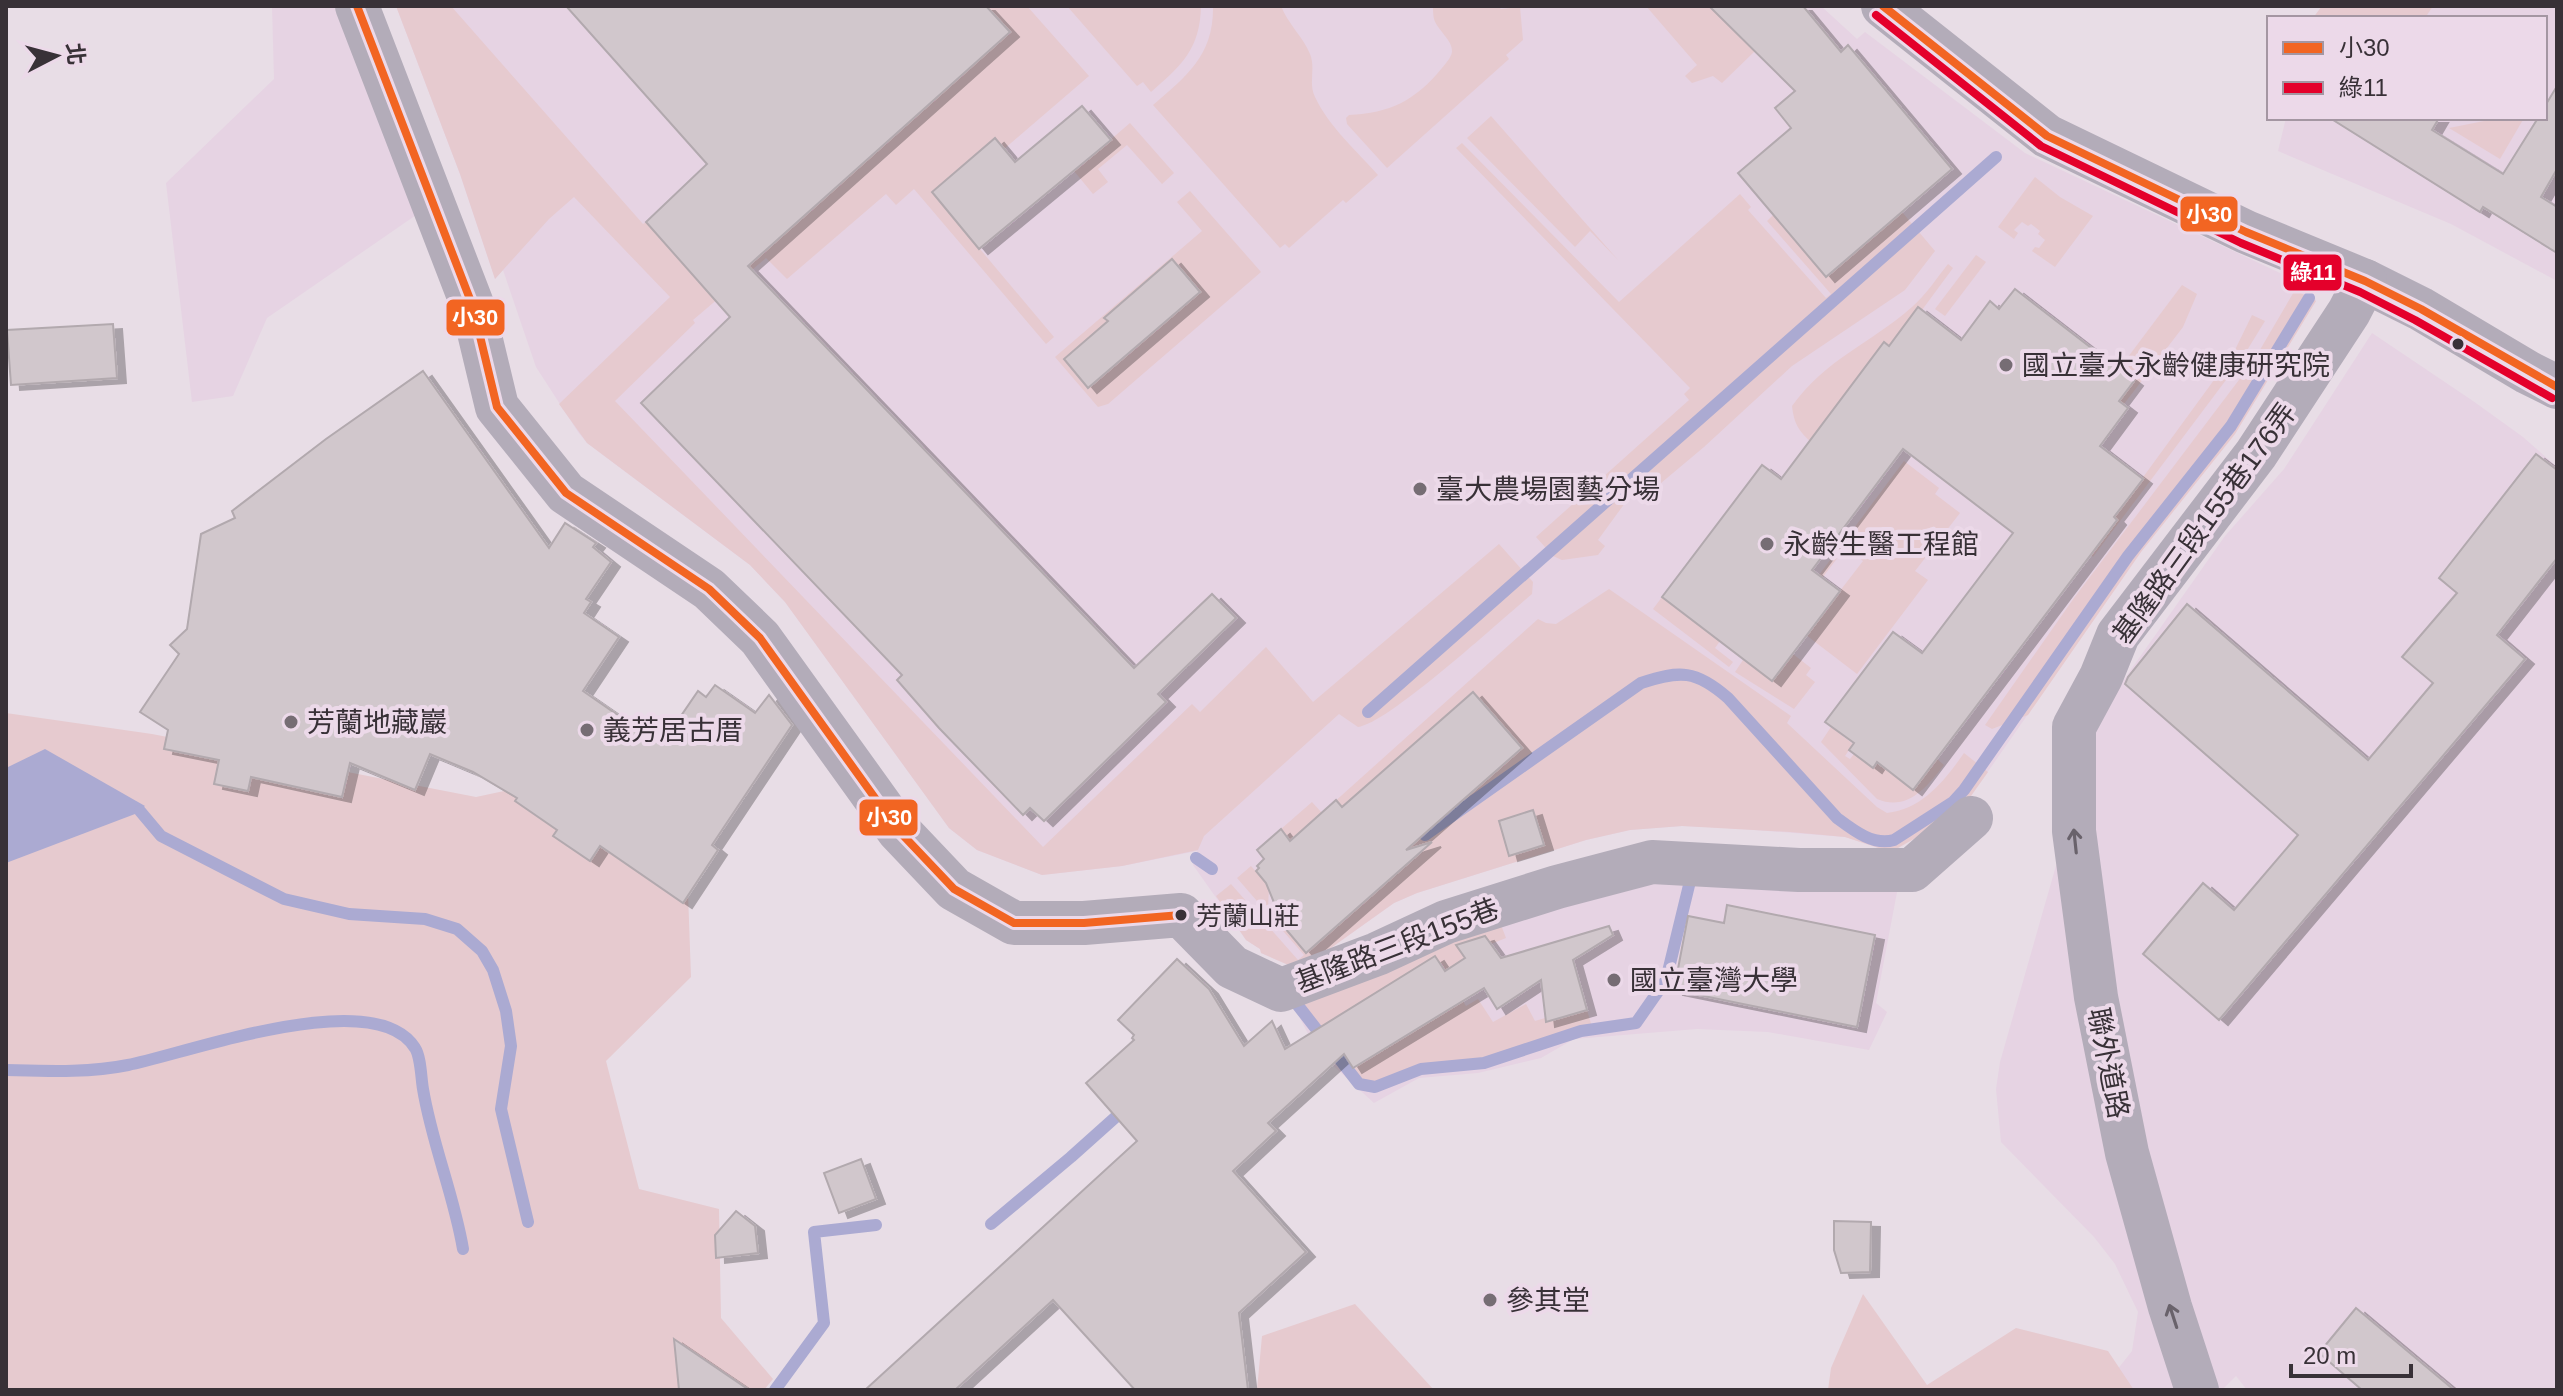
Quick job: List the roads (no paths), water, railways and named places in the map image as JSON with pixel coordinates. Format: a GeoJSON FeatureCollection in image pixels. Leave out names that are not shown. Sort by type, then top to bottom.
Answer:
{"type":"FeatureCollection","features":[{"type":"Feature","properties":{"kind":"street","name":"基隆路三段155巷"},"geometry":{"type":"LineString","coordinates":[[357,6],[473,307],[497,407],[566,493],[709,589],[760,638],[898,830],[954,889],[1014,923],[1084,923],[1181,915],[1232,967],[1281,990],[1377,954],[1446,922],[1557,887],[1652,862],[1799,870],[1912,870],[1971,818]]}},
{"type":"Feature","properties":{"kind":"street"},"geometry":{"type":"LineString","coordinates":[[1883,6],[2047,136],[2246,232],[2365,281],[2439,318],[2557,387]]}},
{"type":"Feature","properties":{"kind":"street","name":"基隆路三段155巷176弄"},"geometry":{"type":"LineString","coordinates":[[2074,727],[2101,677],[2118,635],[2256,454],[2349,312],[2365,281]]}},
{"type":"Feature","properties":{"kind":"street","name":"聯外道路"},"geometry":{"type":"LineString","coordinates":[[2074,727],[2074,831],[2096,997],[2127,1153],[2197,1390]]}},
{"type":"Feature","properties":{"kind":"water"},"geometry":{"type":"Polygon","coordinates":[[[45,749],[145,806],[135,814],[6,863],[6,768],[45,749]]]}},
{"type":"Feature","properties":{"kind":"waterway"},"geometry":{"type":"LineString","coordinates":[[1368,712],[1996,157]]}},
{"type":"Feature","properties":{"kind":"waterway"},"geometry":{"type":"LineString","coordinates":[[1425,835],[1641,683],[1667,676],[1687,675],[1706,682],[1728,698],[1837,818],[1871,839],[1894,840],[1953,802],[1964,790],[2128,556],[2231,426],[2309,298]]}},
{"type":"Feature","properties":{"kind":"waterway"},"geometry":{"type":"LineString","coordinates":[[140,811],[161,836],[284,899],[349,914],[425,919],[457,929],[482,951],[493,970],[506,1011],[511,1046],[501,1109],[528,1222]]}},
{"type":"Feature","properties":{"kind":"waterway"},"geometry":{"type":"LineString","coordinates":[[1196,858],[1212,869]]}},
{"type":"Feature","properties":{"kind":"waterway"},"geometry":{"type":"LineString","coordinates":[[1296,1003],[1359,1084],[1375,1087],[1421,1069],[1484,1063],[1581,1031],[1636,1023],[1666,980],[1692,873]]}},
{"type":"Feature","properties":{"kind":"waterway"},"geometry":{"type":"LineString","coordinates":[[6,1070],[113,1068],[278,1028],[322,1022],[361,1022],[394,1030],[415,1048],[418,1057],[427,1109],[463,1249]]}},
{"type":"Feature","properties":{"kind":"waterway"},"geometry":{"type":"LineString","coordinates":[[991,1224],[1128,1106]]}},
{"type":"Feature","properties":{"kind":"waterway"},"geometry":{"type":"LineString","coordinates":[[775,1390],[824,1323],[814,1232],[876,1225]]}},
{"type":"Feature","properties":{"kind":"place","name":"國立臺大永齡健康研究院"},"geometry":{"type":"Point","coordinates":[2006,365]}},
{"type":"Feature","properties":{"kind":"place","name":"臺大農場園藝分場"},"geometry":{"type":"Point","coordinates":[1420,489]}},
{"type":"Feature","properties":{"kind":"place","name":"永齡生醫工程館"},"geometry":{"type":"Point","coordinates":[1767,544]}},
{"type":"Feature","properties":{"kind":"place","name":"芳蘭地藏巖"},"geometry":{"type":"Point","coordinates":[291,722]}},
{"type":"Feature","properties":{"kind":"place","name":"義芳居古厝"},"geometry":{"type":"Point","coordinates":[587,730]}},
{"type":"Feature","properties":{"kind":"place","name":"芳蘭山莊"},"geometry":{"type":"Point","coordinates":[1181,915]}},
{"type":"Feature","properties":{"kind":"place","name":"國立臺灣大學"},"geometry":{"type":"Point","coordinates":[1614,980]}},
{"type":"Feature","properties":{"kind":"place","name":"參其堂"},"geometry":{"type":"Point","coordinates":[1490,1300]}}]}
